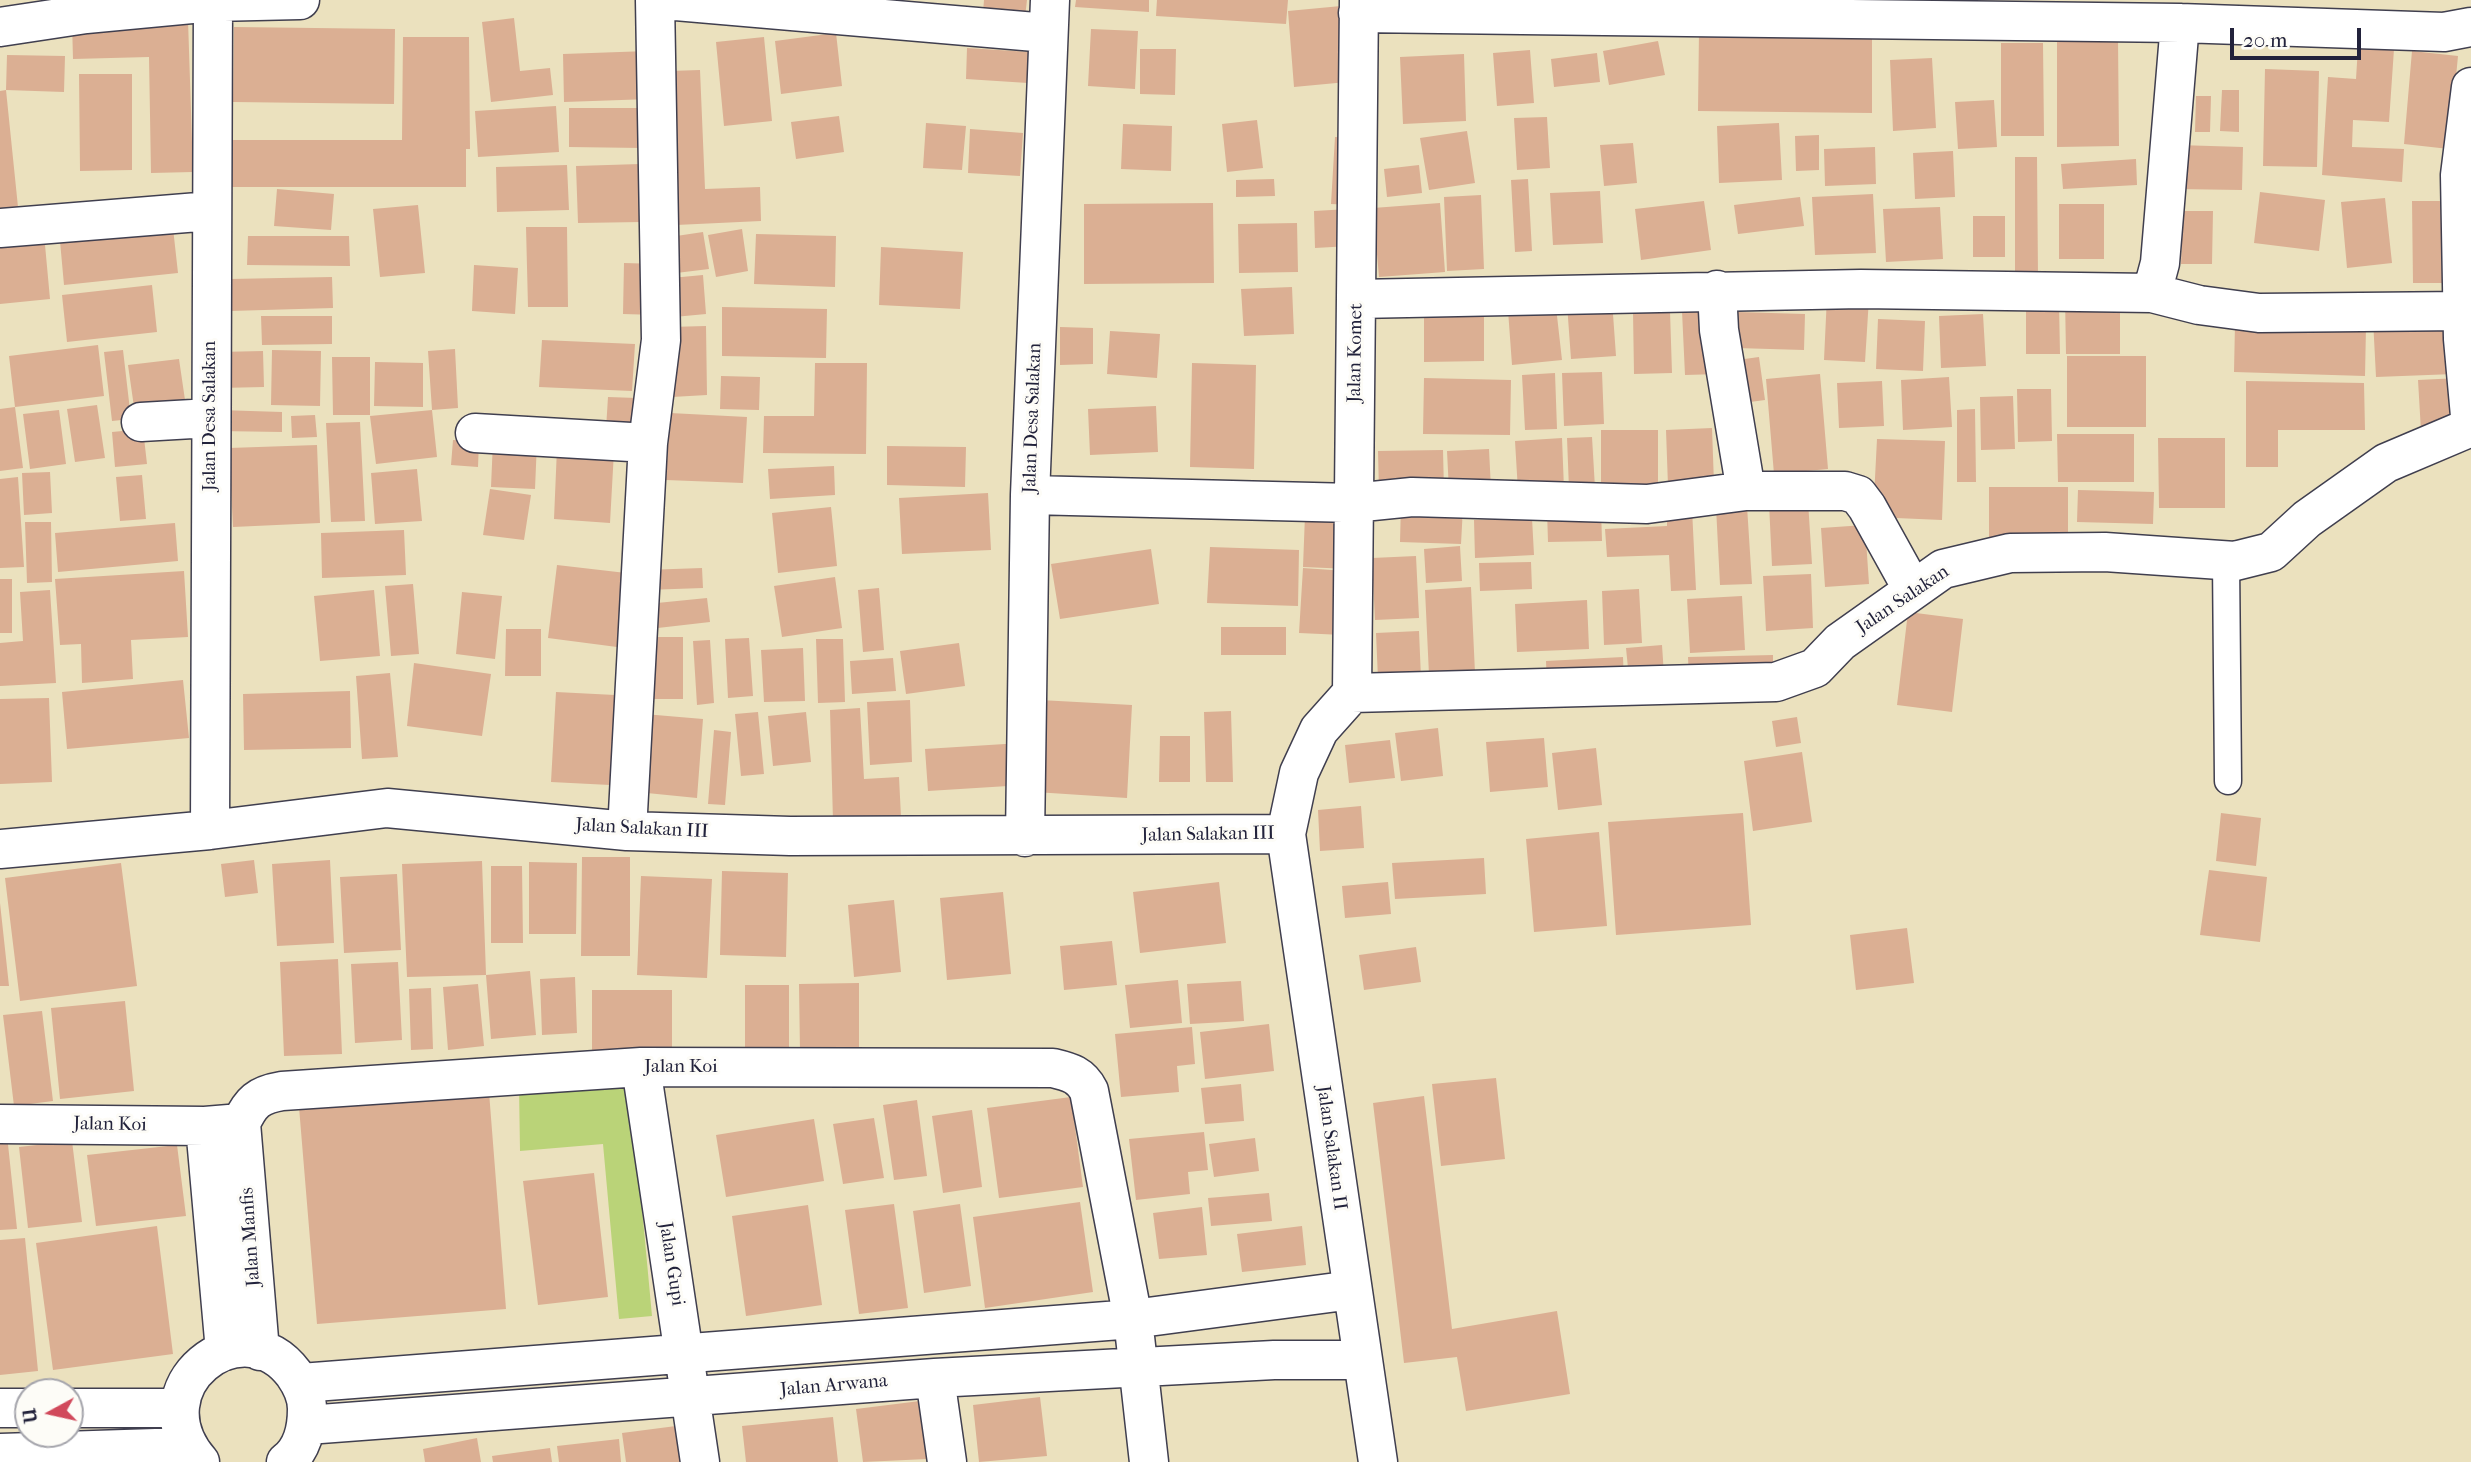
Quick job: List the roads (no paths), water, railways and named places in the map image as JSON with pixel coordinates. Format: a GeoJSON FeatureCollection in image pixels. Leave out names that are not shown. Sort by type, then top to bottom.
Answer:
{"type":"FeatureCollection","features":[{"type":"Feature","properties":{"kind":"street"},"geometry":{"type":"LineString","coordinates":[[4,17],[86,14],[213,2],[300,0]]}},
{"type":"Feature","properties":{"kind":"street"},"geometry":{"type":"LineString","coordinates":[[627,831],[648,443],[661,340],[655,0]]}},
{"type":"Feature","properties":{"kind":"street"},"geometry":{"type":"LineString","coordinates":[[664,0],[1049,17]]}},
{"type":"Feature","properties":{"kind":"street","name":"Jalan Desa Salakan"},"geometry":{"type":"LineString","coordinates":[[210,830],[213,2]]}},
{"type":"Feature","properties":{"kind":"street"},"geometry":{"type":"LineString","coordinates":[[1356,4],[1890,10],[2444,32],[2464,18]]}},
{"type":"Feature","properties":{"kind":"street","name":"Jalan Komet"},"geometry":{"type":"LineString","coordinates":[[1352,692],[1357,299],[1356,4]]}},
{"type":"Feature","properties":{"kind":"street","name":"Jalan Desa Salakan"},"geometry":{"type":"LineString","coordinates":[[1025,837],[1030,495],[1049,17]]}},
{"type":"Feature","properties":{"kind":"street"},"geometry":{"type":"LineString","coordinates":[[2152,293],[2160,263],[2180,23]]}},
{"type":"Feature","properties":{"kind":"street"},"geometry":{"type":"LineString","coordinates":[[2471,87],[2460,175],[2463,311],[2471,427]]}},
{"type":"Feature","properties":{"kind":"street"},"geometry":{"type":"LineString","coordinates":[[0,228],[211,211]]}},
{"type":"Feature","properties":{"kind":"street"},"geometry":{"type":"LineString","coordinates":[[1357,299],[1717,290],[2152,293],[2199,305],[2259,313],[2463,311]]}},
{"type":"Feature","properties":{"kind":"street"},"geometry":{"type":"LineString","coordinates":[[1717,290],[1718,324],[1746,491]]}},
{"type":"Feature","properties":{"kind":"street"},"geometry":{"type":"LineString","coordinates":[[141,422],[210,418]]}},
{"type":"Feature","properties":{"kind":"street","name":"Jalan Salakan"},"geometry":{"type":"LineString","coordinates":[[1352,692],[1776,682],[1815,668],[1840,642],[1942,569],[2010,553],[2105,552],[2235,561],[2271,552],[2307,519],[2386,463],[2471,427]]}},
{"type":"Feature","properties":{"kind":"street"},"geometry":{"type":"LineString","coordinates":[[475,433],[648,443]]}},
{"type":"Feature","properties":{"kind":"street"},"geometry":{"type":"LineString","coordinates":[[1030,495],[1353,503],[1412,497],[1647,504],[1746,491],[1845,491],[1858,495],[1913,590]]}},
{"type":"Feature","properties":{"kind":"street"},"geometry":{"type":"LineString","coordinates":[[1286,834],[1299,773],[1319,730],[1352,692]]}},
{"type":"Feature","properties":{"kind":"street","name":"Jalan Salakan III"},"geometry":{"type":"LineString","coordinates":[[0,849],[210,830],[387,808],[627,831],[1025,837],[1286,834]]}},
{"type":"Feature","properties":{"kind":"street","name":"Jalan Salakan II"},"geometry":{"type":"LineString","coordinates":[[1286,834],[1378,1462]]}},
{"type":"Feature","properties":{"kind":"street","name":"Jalan Koi"},"geometry":{"type":"LineString","coordinates":[[0,1124],[223,1124],[266,1094],[282,1091],[641,1067],[1053,1068],[1069,1071],[1084,1080],[1089,1091],[1133,1319],[1136,1367],[1149,1462]]}},
{"type":"Feature","properties":{"kind":"street","name":"Jalan Gupi"},"geometry":{"type":"LineString","coordinates":[[641,1067],[700,1462]]}},
{"type":"Feature","properties":{"kind":"street","name":"Jalan Manfis"},"geometry":{"type":"LineString","coordinates":[[223,1124],[242,1351]]}},
{"type":"Feature","properties":{"kind":"street"},"geometry":{"type":"LineString","coordinates":[[301,1383],[1133,1319],[1352,1290]]}},
{"type":"Feature","properties":{"kind":"street"},"geometry":{"type":"LineString","coordinates":[[0,1453],[194,1454],[180,1428],[178,1408],[185,1386],[198,1366],[242,1351],[277,1358],[301,1383],[307,1404],[307,1425],[301,1442],[286,1462]]}},
{"type":"Feature","properties":{"kind":"street","name":"Jalan Arwana"},"geometry":{"type":"LineString","coordinates":[[307,1425],[935,1378],[1274,1360],[1363,1360]]}},
{"type":"Feature","properties":{"kind":"street"},"geometry":{"type":"LineString","coordinates":[[935,1378],[947,1462]]}},
{"type":"Feature","properties":{"kind":"street"},"geometry":{"type":"LineString","coordinates":[[84,1408],[178,1408]]}},
{"type":"Feature","properties":{"kind":"lane"},"geometry":{"type":"LineString","coordinates":[[2227,560],[2228,782]]}}]}
